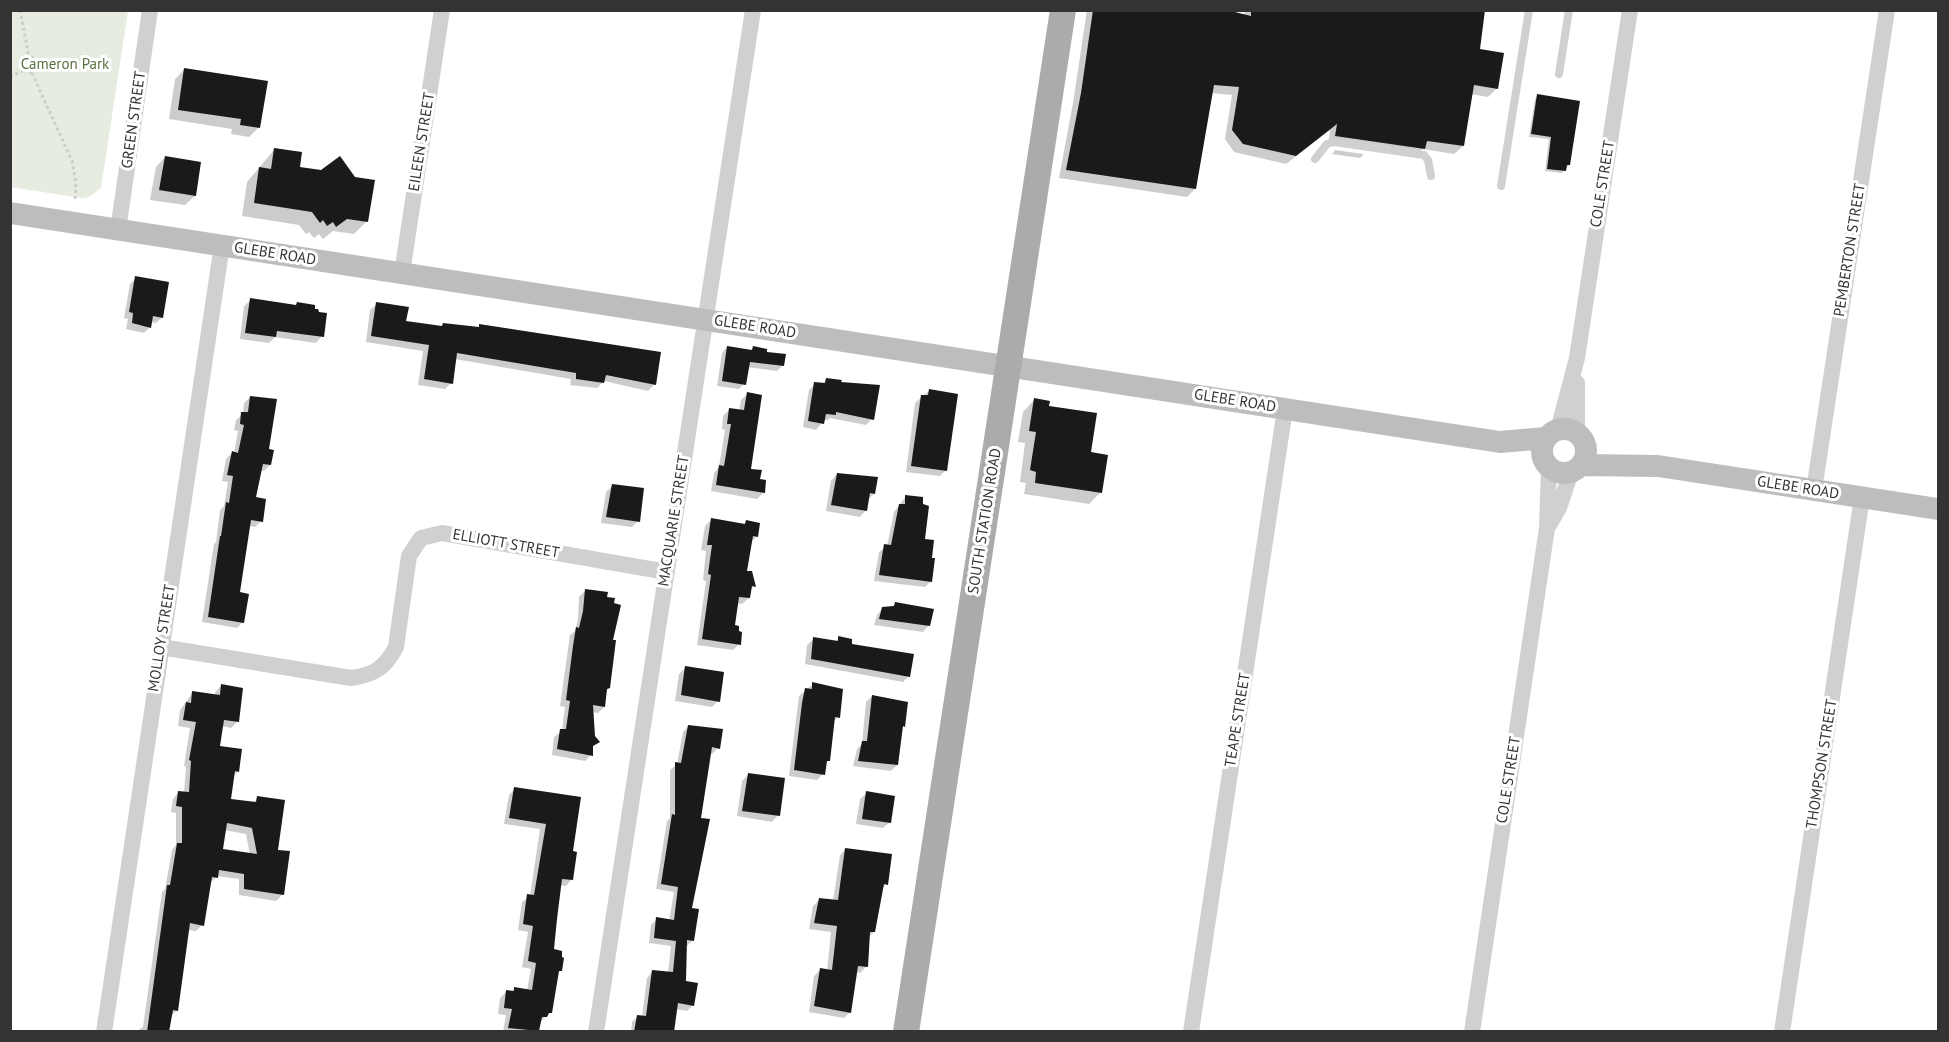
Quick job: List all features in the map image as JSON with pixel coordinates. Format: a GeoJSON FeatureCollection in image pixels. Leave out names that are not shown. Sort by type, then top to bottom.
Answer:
{"type":"FeatureCollection","features":[{"type":"Feature","properties":{"kind":"main road","name":"SOUTH STATION ROAD"},"geometry":{"type":"LineString","coordinates":[[906,1032],[1063,10]]}},
{"type":"Feature","properties":{"kind":"street","name":"GREEN STREET"},"geometry":{"type":"LineString","coordinates":[[118,230],[150,10]]}},
{"type":"Feature","properties":{"kind":"street","name":"EILEEN STREET"},"geometry":{"type":"LineString","coordinates":[[402,273],[442,10]]}},
{"type":"Feature","properties":{"kind":"street","name":"MACQUARIE STREET"},"geometry":{"type":"LineString","coordinates":[[596,1032],[753,10]]}},
{"type":"Feature","properties":{"kind":"street","name":"COLE STREET"},"geometry":{"type":"LineString","coordinates":[[1472,1032],[1547,528],[1559,508],[1564,451],[1577,358],[1630,10]]}},
{"type":"Feature","properties":{"kind":"street","name":"PEMBERTON STREET"},"geometry":{"type":"LineString","coordinates":[[1814,490],[1887,10]]}},
{"type":"Feature","properties":{"kind":"street","name":"GLEBE ROAD"},"geometry":{"type":"LineString","coordinates":[[10,213],[1938,509]]}},
{"type":"Feature","properties":{"kind":"street","name":"MOLLOY STREET"},"geometry":{"type":"LineString","coordinates":[[104,1032],[222,245]]}},
{"type":"Feature","properties":{"kind":"street","name":"TEAPE STREET"},"geometry":{"type":"LineString","coordinates":[[1191,1032],[1285,409]]}},
{"type":"Feature","properties":{"kind":"street","name":"THOMPSON STREET"},"geometry":{"type":"LineString","coordinates":[[1782,1032],[1862,497]]}},
{"type":"Feature","properties":{"kind":"street","name":"ELLIOTT STREET"},"geometry":{"type":"LineString","coordinates":[[161,647],[351,678],[368,675],[382,666],[396,647],[409,556],[421,538],[442,533],[667,572]]}},
{"type":"Feature","properties":{"kind":"lane"},"geometry":{"type":"LineString","coordinates":[[1501,186],[1529,10]]}},
{"type":"Feature","properties":{"kind":"lane"},"geometry":{"type":"LineString","coordinates":[[1559,74],[1569,10]]}},
{"type":"Feature","properties":{"kind":"lane"},"geometry":{"type":"LineString","coordinates":[[1315,159],[1327,144],[1334,142],[1424,155],[1428,160],[1431,176]]}},
{"type":"Feature","properties":{"kind":"path"},"geometry":{"type":"LineString","coordinates":[[20,10],[29,57]]}},
{"type":"Feature","properties":{"kind":"path"},"geometry":{"type":"LineString","coordinates":[[25,70],[24,60],[29,57],[36,58],[39,64],[38,70],[32,73]]}},
{"type":"Feature","properties":{"kind":"path"},"geometry":{"type":"LineString","coordinates":[[10,77],[25,70],[32,73],[72,161],[76,182],[75,200]]}},
{"type":"Feature","properties":{"kind":"green space","name":"Cameron Park"},"geometry":{"type":"Polygon","coordinates":[[[11,10],[128,11],[101,188],[89,197],[81,198],[11,187],[11,10]]]}},
{"type":"Feature","properties":{"kind":"building"},"geometry":{"type":"Polygon","coordinates":[[[1093,10],[1227,10],[1251,16],[1251,10],[1485,10],[1480,49],[1504,53],[1498,89],[1474,85],[1464,146],[1427,141],[1425,149],[1335,136],[1337,124],[1296,156],[1243,144],[1232,130],[1239,87],[1214,85],[1196,189],[1066,170],[1081,93],[1093,10]]]}},
{"type":"Feature","properties":{"kind":"building"},"geometry":{"type":"Polygon","coordinates":[[[184,68],[268,81],[260,128],[240,125],[241,119],[178,110],[184,68]]]}},
{"type":"Feature","properties":{"kind":"building"},"geometry":{"type":"Polygon","coordinates":[[[1537,94],[1580,101],[1570,165],[1567,165],[1566,171],[1547,169],[1551,137],[1531,134],[1537,94]]]}},
{"type":"Feature","properties":{"kind":"building"},"geometry":{"type":"Polygon","coordinates":[[[274,148],[302,152],[300,167],[321,170],[340,156],[355,177],[375,180],[368,222],[347,219],[336,227],[333,222],[327,226],[323,220],[320,223],[312,212],[254,203],[259,167],[271,169],[274,148]]]}},
{"type":"Feature","properties":{"kind":"building"},"geometry":{"type":"Polygon","coordinates":[[[165,156],[201,162],[196,196],[159,190],[165,156]]]}},
{"type":"Feature","properties":{"kind":"building"},"geometry":{"type":"Polygon","coordinates":[[[135,276],[169,282],[163,318],[153,316],[151,328],[132,323],[133,313],[129,312],[135,276]]]}},
{"type":"Feature","properties":{"kind":"building"},"geometry":{"type":"Polygon","coordinates":[[[250,298],[296,305],[297,302],[315,305],[315,309],[319,312],[327,313],[324,337],[277,331],[276,337],[245,333],[250,298]]]}},
{"type":"Feature","properties":{"kind":"building"},"geometry":{"type":"Polygon","coordinates":[[[376,302],[409,307],[406,321],[442,326],[443,323],[479,327],[479,324],[661,352],[656,385],[606,375],[604,383],[576,379],[576,373],[457,353],[453,384],[424,379],[429,345],[371,336],[376,302]]]}},
{"type":"Feature","properties":{"kind":"building"},"geometry":{"type":"Polygon","coordinates":[[[727,346],[752,350],[753,346],[767,349],[767,352],[786,354],[784,366],[750,362],[746,385],[722,381],[727,346]]]}},
{"type":"Feature","properties":{"kind":"building"},"geometry":{"type":"Polygon","coordinates":[[[826,378],[842,380],[841,382],[880,385],[874,420],[836,412],[836,415],[826,414],[824,424],[808,421],[814,382],[825,383],[826,378]]]}},
{"type":"Feature","properties":{"kind":"building"},"geometry":{"type":"Polygon","coordinates":[[[929,389],[958,394],[947,471],[911,466],[921,395],[928,395],[929,389]]]}},
{"type":"Feature","properties":{"kind":"building"},"geometry":{"type":"Polygon","coordinates":[[[747,392],[762,395],[751,469],[762,470],[760,479],[766,480],[765,493],[716,485],[719,465],[724,466],[731,424],[727,424],[729,408],[744,410],[747,392]]]}},
{"type":"Feature","properties":{"kind":"building"},"geometry":{"type":"Polygon","coordinates":[[[250,396],[277,399],[269,449],[274,450],[271,465],[263,464],[256,497],[266,499],[263,522],[251,520],[240,592],[249,594],[244,623],[208,617],[226,502],[229,503],[233,476],[227,475],[232,451],[238,453],[244,425],[240,424],[241,412],[248,412],[250,396]]]}},
{"type":"Feature","properties":{"kind":"building"},"geometry":{"type":"Polygon","coordinates":[[[1034,398],[1050,401],[1049,406],[1097,413],[1091,452],[1108,455],[1102,493],[1035,483],[1036,472],[1030,470],[1036,432],[1029,431],[1034,398]]]}},
{"type":"Feature","properties":{"kind":"building"},"geometry":{"type":"Polygon","coordinates":[[[837,473],[878,477],[875,494],[870,493],[867,511],[831,505],[837,473]]]}},
{"type":"Feature","properties":{"kind":"building"},"geometry":{"type":"Polygon","coordinates":[[[612,484],[644,488],[640,522],[606,517],[612,484]]]}},
{"type":"Feature","properties":{"kind":"building"},"geometry":{"type":"Polygon","coordinates":[[[905,495],[923,497],[923,504],[929,506],[925,539],[934,540],[932,558],[935,558],[932,582],[879,575],[884,544],[891,545],[899,504],[905,504],[905,495]]]}},
{"type":"Feature","properties":{"kind":"building"},"geometry":{"type":"Polygon","coordinates":[[[711,518],[745,524],[746,520],[760,523],[758,537],[753,536],[747,571],[752,571],[756,587],[752,586],[750,598],[739,597],[735,625],[739,626],[739,631],[742,632],[741,645],[702,639],[711,575],[708,574],[712,545],[707,545],[711,518]]]}},
{"type":"Feature","properties":{"kind":"building"},"geometry":{"type":"Polygon","coordinates":[[[585,589],[608,592],[607,597],[615,598],[614,603],[621,605],[613,640],[616,640],[610,688],[607,689],[605,707],[593,705],[595,736],[600,742],[593,746],[593,756],[557,749],[560,729],[566,729],[570,701],[566,700],[573,646],[576,627],[579,628],[583,611],[585,589]]]}},
{"type":"Feature","properties":{"kind":"building"},"geometry":{"type":"Polygon","coordinates":[[[895,602],[934,609],[930,626],[879,619],[882,607],[894,606],[895,602]]]}},
{"type":"Feature","properties":{"kind":"building"},"geometry":{"type":"Polygon","coordinates":[[[838,636],[852,639],[852,644],[914,654],[910,677],[811,659],[813,637],[838,641],[838,636]]]}},
{"type":"Feature","properties":{"kind":"building"},"geometry":{"type":"Polygon","coordinates":[[[685,666],[724,672],[720,702],[681,695],[685,666]]]}},
{"type":"Feature","properties":{"kind":"building"},"geometry":{"type":"Polygon","coordinates":[[[812,682],[843,689],[840,718],[835,717],[830,761],[827,761],[825,775],[794,770],[805,688],[812,689],[812,682]]]}},
{"type":"Feature","properties":{"kind":"building"},"geometry":{"type":"Polygon","coordinates":[[[221,684],[243,688],[239,722],[224,720],[220,746],[242,749],[239,772],[235,771],[231,799],[256,802],[257,796],[285,800],[278,850],[290,851],[284,895],[244,889],[244,874],[219,870],[218,878],[212,877],[204,926],[190,923],[178,1011],[173,1010],[169,1032],[147,1032],[167,885],[170,885],[177,843],[182,843],[182,807],[176,806],[178,791],[189,792],[191,761],[189,760],[196,722],[183,720],[186,702],[191,703],[192,691],[220,695],[221,684]],[[227,823],[223,849],[257,854],[252,828],[227,823]]]}},
{"type":"Feature","properties":{"kind":"building"},"geometry":{"type":"Polygon","coordinates":[[[872,695],[908,702],[898,765],[858,761],[862,741],[867,741],[872,695]]]}},
{"type":"Feature","properties":{"kind":"building"},"geometry":{"type":"Polygon","coordinates":[[[688,725],[723,729],[720,749],[712,747],[701,818],[710,819],[692,908],[699,909],[694,941],[687,940],[686,981],[698,983],[694,1006],[678,1003],[674,1032],[634,1032],[637,1015],[646,1016],[652,970],[673,972],[676,941],[654,938],[656,917],[674,920],[678,887],[661,884],[672,814],[675,815],[675,762],[681,763],[688,725]]]}},
{"type":"Feature","properties":{"kind":"building"},"geometry":{"type":"Polygon","coordinates":[[[748,773],[785,778],[780,816],[742,811],[748,773]]]}},
{"type":"Feature","properties":{"kind":"building"},"geometry":{"type":"Polygon","coordinates":[[[514,787],[581,797],[573,851],[577,852],[573,880],[562,879],[557,919],[554,949],[562,951],[564,958],[562,971],[559,971],[552,1013],[549,1013],[547,1017],[542,1017],[539,1031],[508,1028],[512,1009],[504,1008],[506,990],[514,991],[514,987],[532,990],[536,963],[528,961],[533,926],[523,924],[527,894],[534,895],[546,824],[509,818],[514,787]]]}},
{"type":"Feature","properties":{"kind":"building"},"geometry":{"type":"Polygon","coordinates":[[[866,791],[895,796],[891,823],[862,819],[866,791]]]}},
{"type":"Feature","properties":{"kind":"building"},"geometry":{"type":"Polygon","coordinates":[[[845,848],[892,854],[888,885],[884,884],[875,932],[870,932],[868,967],[858,966],[851,1013],[814,1006],[820,968],[832,970],[837,926],[814,923],[819,898],[838,900],[845,848]]]}}]}
